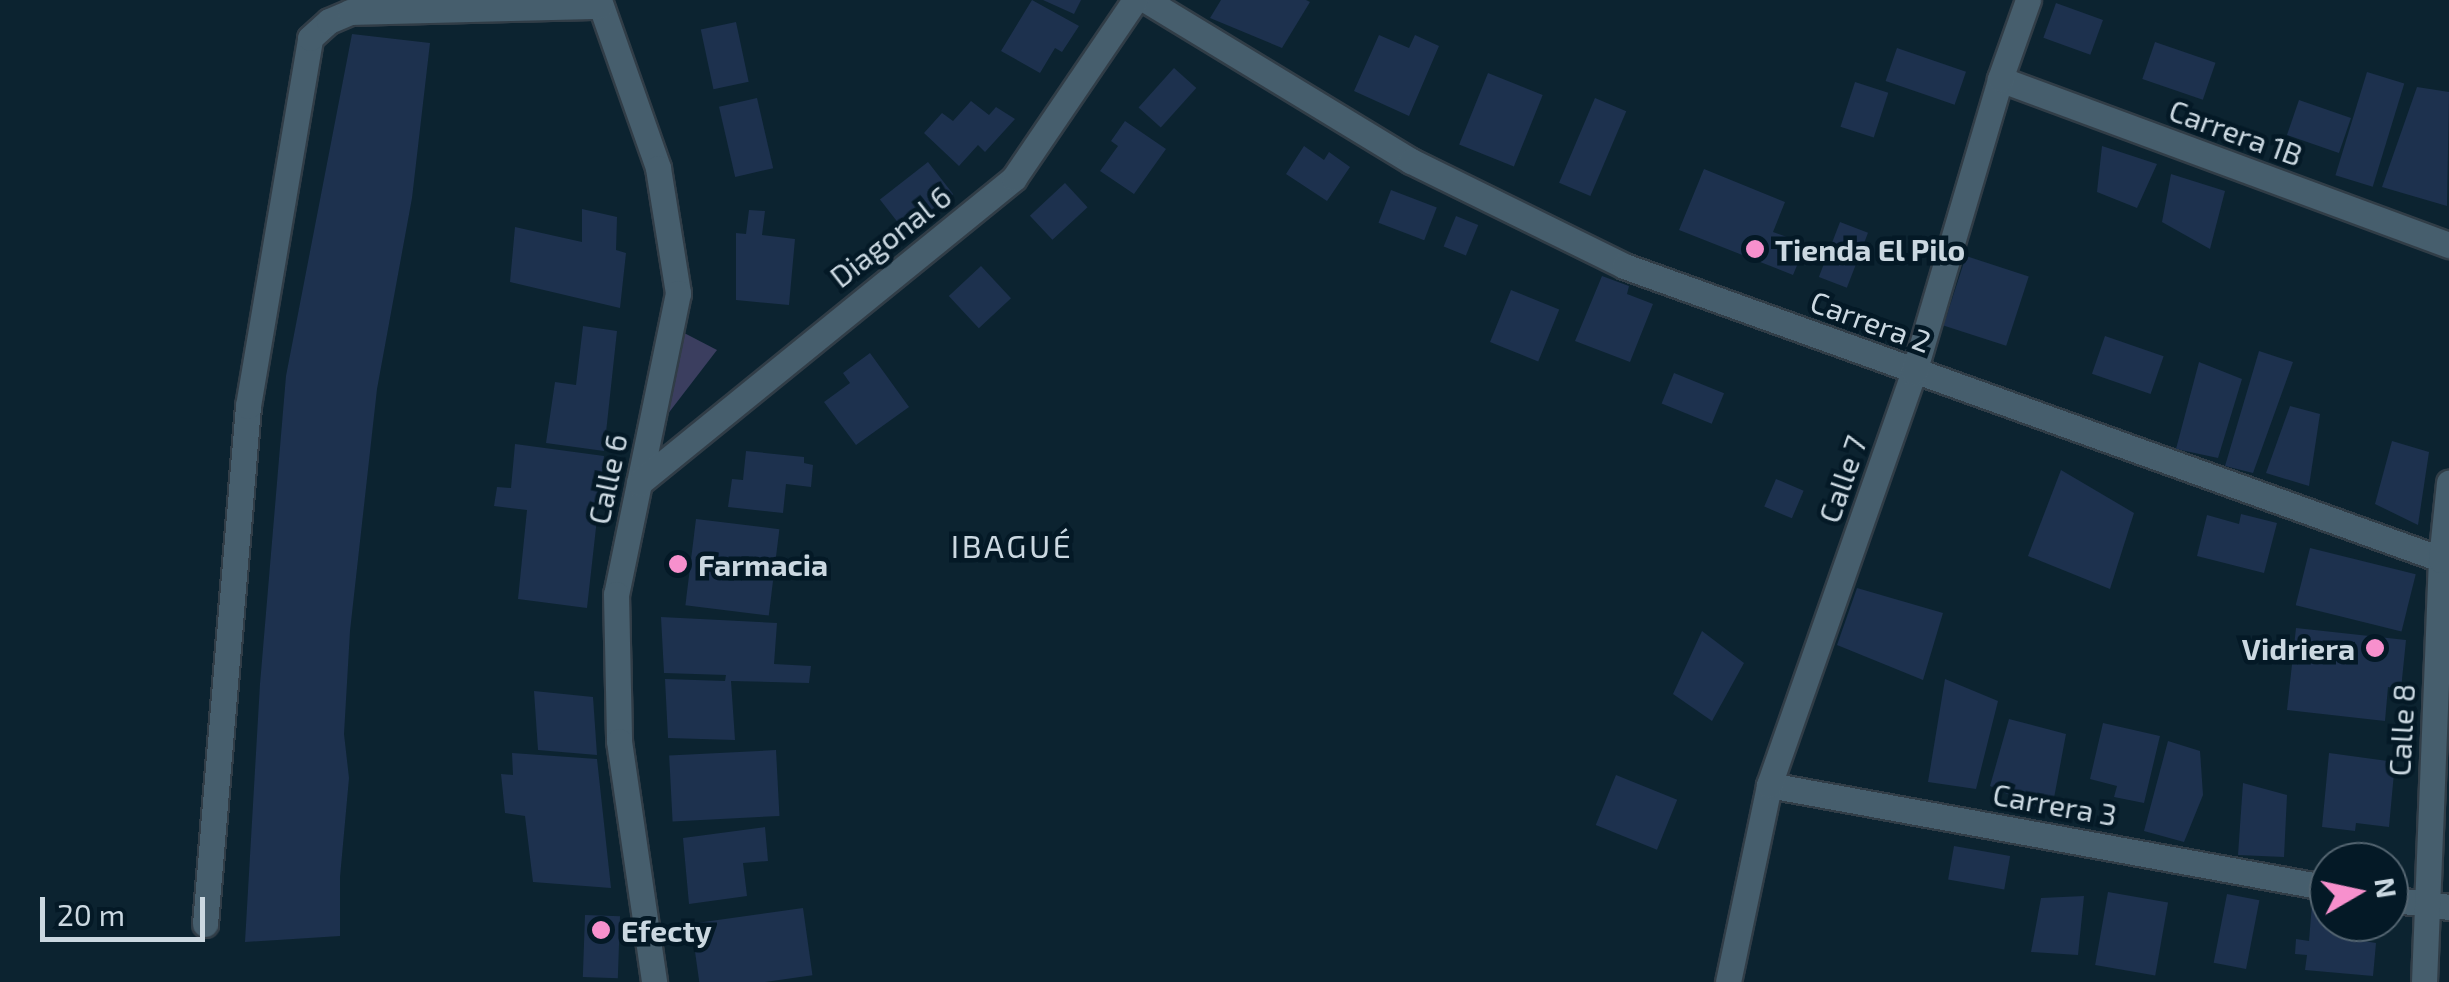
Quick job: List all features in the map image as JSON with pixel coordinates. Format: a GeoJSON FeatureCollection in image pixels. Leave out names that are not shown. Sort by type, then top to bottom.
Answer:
{"type":"FeatureCollection","features":[{"type":"Feature","properties":{"kind":"street","name":"Diagonal 6"},"geometry":{"type":"LineString","coordinates":[[639,482],[1014,178],[1135,0]]}},
{"type":"Feature","properties":{"kind":"street","name":"Carrera 2"},"geometry":{"type":"LineString","coordinates":[[1146,0],[1411,161],[1624,266],[2445,561]]}},
{"type":"Feature","properties":{"kind":"street","name":"Calle 7"},"geometry":{"type":"LineString","coordinates":[[1728,982],[1770,785],[1914,372],[2000,80],[2028,0]]}},
{"type":"Feature","properties":{"kind":"street","name":"Calle 6"},"geometry":{"type":"LineString","coordinates":[[600,3],[658,168],[678,294],[616,594],[619,741],[654,982]]}},
{"type":"Feature","properties":{"kind":"street"},"geometry":{"type":"LineString","coordinates":[[205,924],[248,406],[310,38],[329,21],[350,12],[600,3]]}},
{"type":"Feature","properties":{"kind":"street","name":"Carrera 1B"},"geometry":{"type":"LineString","coordinates":[[2000,80],[2449,245]]}},
{"type":"Feature","properties":{"kind":"street","name":"Calle 8"},"geometry":{"type":"LineString","coordinates":[[2424,982],[2438,906],[2449,482]]}},
{"type":"Feature","properties":{"kind":"street","name":"Carrera 3"},"geometry":{"type":"LineString","coordinates":[[1770,785],[2309,884]]}},
{"type":"Feature","properties":{"kind":"street"},"geometry":{"type":"LineString","coordinates":[[2409,902],[2438,906]]}},
{"type":"Feature","properties":{"kind":"shaded area"},"geometry":{"type":"Polygon","coordinates":[[[663,322],[717,350],[657,428],[663,322]]]}},
{"type":"Feature","properties":{"kind":"building"},"geometry":{"type":"Polygon","coordinates":[[[1032,0],[1079,26],[1062,52],[1055,48],[1040,73],[1001,51],[1032,0]]]}},
{"type":"Feature","properties":{"kind":"building"},"geometry":{"type":"Polygon","coordinates":[[[1043,0],[1081,0],[1074,14],[1043,0]]]}},
{"type":"Feature","properties":{"kind":"building"},"geometry":{"type":"Polygon","coordinates":[[[1221,0],[1310,2],[1282,48],[1210,18],[1221,0]]]}},
{"type":"Feature","properties":{"kind":"building"},"geometry":{"type":"Polygon","coordinates":[[[2056,3],[2103,20],[2090,55],[2043,38],[2056,3]]]}},
{"type":"Feature","properties":{"kind":"building"},"geometry":{"type":"Polygon","coordinates":[[[736,22],[749,82],[713,89],[701,29],[736,22]]]}},
{"type":"Feature","properties":{"kind":"building"},"geometry":{"type":"Polygon","coordinates":[[[352,34],[430,43],[412,198],[377,389],[350,631],[344,734],[349,778],[340,877],[340,936],[245,942],[260,684],[286,376],[352,34]]]}},
{"type":"Feature","properties":{"kind":"building"},"geometry":{"type":"Polygon","coordinates":[[[1379,35],[1409,48],[1415,35],[1439,46],[1409,116],[1354,91],[1379,35]]]}},
{"type":"Feature","properties":{"kind":"building"},"geometry":{"type":"Polygon","coordinates":[[[2155,42],[2216,63],[2203,100],[2142,79],[2155,42]]]}},
{"type":"Feature","properties":{"kind":"building"},"geometry":{"type":"Polygon","coordinates":[[[1897,48],[1966,72],[1955,105],[1886,81],[1897,48]]]}},
{"type":"Feature","properties":{"kind":"building"},"geometry":{"type":"Polygon","coordinates":[[[1174,68],[1196,88],[1161,127],[1139,107],[1174,68]]]}},
{"type":"Feature","properties":{"kind":"building"},"geometry":{"type":"Polygon","coordinates":[[[2367,72],[2404,83],[2373,187],[2335,175],[2367,72]]]}},
{"type":"Feature","properties":{"kind":"building"},"geometry":{"type":"Polygon","coordinates":[[[1488,73],[1543,95],[1514,166],[1459,144],[1488,73]]]}},
{"type":"Feature","properties":{"kind":"building"},"geometry":{"type":"Polygon","coordinates":[[[1855,82],[1888,93],[1874,138],[1840,127],[1855,82]]]}},
{"type":"Feature","properties":{"kind":"building"},"geometry":{"type":"Polygon","coordinates":[[[2417,87],[2449,92],[2447,206],[2382,187],[2417,87]]]}},
{"type":"Feature","properties":{"kind":"building"},"geometry":{"type":"Polygon","coordinates":[[[757,98],[773,168],[735,177],[719,107],[757,98]]]}},
{"type":"Feature","properties":{"kind":"building"},"geometry":{"type":"Polygon","coordinates":[[[1595,98],[1626,111],[1590,196],[1559,183],[1595,98]]]}},
{"type":"Feature","properties":{"kind":"building"},"geometry":{"type":"Polygon","coordinates":[[[2299,100],[2351,118],[2339,153],[2287,135],[2299,100]]]}},
{"type":"Feature","properties":{"kind":"building"},"geometry":{"type":"Polygon","coordinates":[[[971,101],[989,115],[996,107],[1015,119],[985,152],[978,145],[959,166],[924,133],[942,113],[953,121],[971,101]]]}},
{"type":"Feature","properties":{"kind":"building"},"geometry":{"type":"Polygon","coordinates":[[[1125,121],[1166,149],[1134,194],[1100,171],[1118,146],[1111,141],[1125,121]]]}},
{"type":"Feature","properties":{"kind":"building"},"geometry":{"type":"Polygon","coordinates":[[[1304,146],[1324,160],[1329,152],[1350,167],[1327,201],[1286,174],[1304,146]]]}},
{"type":"Feature","properties":{"kind":"building"},"geometry":{"type":"Polygon","coordinates":[[[2102,146],[2157,164],[2137,208],[2097,192],[2102,146]]]}},
{"type":"Feature","properties":{"kind":"building"},"geometry":{"type":"Polygon","coordinates":[[[928,162],[953,194],[905,232],[880,200],[928,162]]]}},
{"type":"Feature","properties":{"kind":"building"},"geometry":{"type":"Polygon","coordinates":[[[1704,169],[1785,202],[1773,232],[1806,244],[1793,275],[1679,230],[1704,169]]]}},
{"type":"Feature","properties":{"kind":"building"},"geometry":{"type":"Polygon","coordinates":[[[2171,174],[2225,191],[2210,249],[2162,222],[2171,174]]]}},
{"type":"Feature","properties":{"kind":"building"},"geometry":{"type":"Polygon","coordinates":[[[1065,183],[1088,207],[1052,240],[1030,216],[1065,183]]]}},
{"type":"Feature","properties":{"kind":"building"},"geometry":{"type":"Polygon","coordinates":[[[1391,190],[1437,208],[1424,240],[1378,223],[1391,190]]]}},
{"type":"Feature","properties":{"kind":"building"},"geometry":{"type":"Polygon","coordinates":[[[582,209],[617,217],[616,250],[626,253],[620,308],[510,282],[515,227],[582,242],[582,209]]]}},
{"type":"Feature","properties":{"kind":"building"},"geometry":{"type":"Polygon","coordinates":[[[749,210],[765,211],[762,235],[795,239],[789,305],[736,300],[736,233],[746,234],[749,210]]]}},
{"type":"Feature","properties":{"kind":"building"},"geometry":{"type":"Polygon","coordinates":[[[1456,216],[1478,225],[1466,256],[1444,247],[1456,216]]]}},
{"type":"Feature","properties":{"kind":"building"},"geometry":{"type":"Polygon","coordinates":[[[1840,222],[1868,233],[1847,288],[1819,277],[1840,222]]]}},
{"type":"Feature","properties":{"kind":"building"},"geometry":{"type":"Polygon","coordinates":[[[1966,256],[2029,276],[2006,346],[1943,325],[1966,256]]]}},
{"type":"Feature","properties":{"kind":"building"},"geometry":{"type":"Polygon","coordinates":[[[981,266],[1011,298],[979,328],[949,296],[981,266]]]}},
{"type":"Feature","properties":{"kind":"building"},"geometry":{"type":"Polygon","coordinates":[[[1602,276],[1629,286],[1627,294],[1653,304],[1630,362],[1575,341],[1602,276]]]}},
{"type":"Feature","properties":{"kind":"building"},"geometry":{"type":"Polygon","coordinates":[[[1511,290],[1559,309],[1538,361],[1490,342],[1511,290]]]}},
{"type":"Feature","properties":{"kind":"building"},"geometry":{"type":"Polygon","coordinates":[[[583,326],[617,331],[604,451],[546,443],[555,382],[576,385],[583,326]]]}},
{"type":"Feature","properties":{"kind":"building"},"geometry":{"type":"Polygon","coordinates":[[[2105,336],[2164,356],[2151,394],[2092,374],[2105,336]]]}},
{"type":"Feature","properties":{"kind":"building"},"geometry":{"type":"Polygon","coordinates":[[[2259,351],[2293,362],[2253,473],[2225,466],[2259,351]]]}},
{"type":"Feature","properties":{"kind":"building"},"geometry":{"type":"Polygon","coordinates":[[[870,353],[909,407],[856,445],[824,402],[850,383],[843,373],[870,353]]]}},
{"type":"Feature","properties":{"kind":"building"},"geometry":{"type":"Polygon","coordinates":[[[2199,362],[2242,379],[2218,458],[2176,449],[2199,362]]]}},
{"type":"Feature","properties":{"kind":"building"},"geometry":{"type":"Polygon","coordinates":[[[1674,373],[1724,393],[1712,424],[1662,404],[1674,373]]]}},
{"type":"Feature","properties":{"kind":"building"},"geometry":{"type":"Polygon","coordinates":[[[2290,406],[2320,414],[2309,486],[2266,473],[2290,406]]]}},
{"type":"Feature","properties":{"kind":"building"},"geometry":{"type":"Polygon","coordinates":[[[2392,441],[2429,452],[2418,525],[2375,504],[2392,441]]]}},
{"type":"Feature","properties":{"kind":"building"},"geometry":{"type":"Polygon","coordinates":[[[515,444],[604,456],[587,608],[518,599],[527,510],[494,506],[497,487],[511,488],[515,444]]]}},
{"type":"Feature","properties":{"kind":"building"},"geometry":{"type":"Polygon","coordinates":[[[746,451],[804,457],[804,463],[813,465],[811,487],[786,484],[783,513],[728,507],[732,479],[743,480],[746,451]]]}},
{"type":"Feature","properties":{"kind":"building"},"geometry":{"type":"Polygon","coordinates":[[[2061,470],[2134,513],[2110,589],[2028,556],[2061,470]]]}},
{"type":"Feature","properties":{"kind":"building"},"geometry":{"type":"Polygon","coordinates":[[[1776,479],[1804,491],[1792,518],[1764,507],[1776,479]]]}},
{"type":"Feature","properties":{"kind":"building"},"geometry":{"type":"Polygon","coordinates":[[[2241,514],[2277,523],[2264,573],[2197,556],[2207,515],[2239,524],[2241,514]]]}},
{"type":"Feature","properties":{"kind":"building"},"geometry":{"type":"Polygon","coordinates":[[[696,519],[779,529],[769,616],[685,605],[696,519]]]}},
{"type":"Feature","properties":{"kind":"building"},"geometry":{"type":"Polygon","coordinates":[[[2310,548],[2416,574],[2401,632],[2296,605],[2310,548]]]}},
{"type":"Feature","properties":{"kind":"building"},"geometry":{"type":"Polygon","coordinates":[[[1857,588],[1943,613],[1923,680],[1837,645],[1857,588]]]}},
{"type":"Feature","properties":{"kind":"building"},"geometry":{"type":"Polygon","coordinates":[[[661,617],[777,623],[774,664],[811,666],[809,683],[731,681],[735,740],[668,738],[665,679],[725,681],[726,675],[664,673],[661,617]]]}},
{"type":"Feature","properties":{"kind":"building"},"geometry":{"type":"Polygon","coordinates":[[[2296,628],[2406,640],[2401,689],[2388,687],[2385,721],[2287,710],[2296,628]]]}},
{"type":"Feature","properties":{"kind":"building"},"geometry":{"type":"Polygon","coordinates":[[[1702,631],[1744,663],[1712,721],[1673,694],[1702,631]]]}},
{"type":"Feature","properties":{"kind":"building"},"geometry":{"type":"Polygon","coordinates":[[[1945,679],[1998,701],[1976,789],[1928,782],[1945,679]]]}},
{"type":"Feature","properties":{"kind":"building"},"geometry":{"type":"Polygon","coordinates":[[[534,691],[593,697],[597,755],[538,750],[534,691]]]}},
{"type":"Feature","properties":{"kind":"building"},"geometry":{"type":"Polygon","coordinates":[[[2009,719],[2066,734],[2051,814],[1990,786],[2009,719]]]}},
{"type":"Feature","properties":{"kind":"building"},"geometry":{"type":"Polygon","coordinates":[[[2103,723],[2160,736],[2144,803],[2114,797],[2117,786],[2090,779],[2103,723]]]}},
{"type":"Feature","properties":{"kind":"building"},"geometry":{"type":"Polygon","coordinates":[[[2168,741],[2200,751],[2203,795],[2184,842],[2144,831],[2168,741]]]}},
{"type":"Feature","properties":{"kind":"building"},"geometry":{"type":"Polygon","coordinates":[[[776,750],[779,816],[673,822],[669,756],[776,750]]]}},
{"type":"Feature","properties":{"kind":"building"},"geometry":{"type":"Polygon","coordinates":[[[512,753],[597,759],[611,888],[533,882],[525,816],[505,813],[501,774],[513,775],[512,753]]]}},
{"type":"Feature","properties":{"kind":"building"},"geometry":{"type":"Polygon","coordinates":[[[2329,753],[2395,762],[2389,827],[2356,823],[2355,831],[2322,827],[2329,753]]]}},
{"type":"Feature","properties":{"kind":"building"},"geometry":{"type":"Polygon","coordinates":[[[1616,775],[1677,800],[1657,850],[1596,825],[1616,775]]]}},
{"type":"Feature","properties":{"kind":"building"},"geometry":{"type":"Polygon","coordinates":[[[2243,783],[2287,795],[2284,857],[2238,855],[2243,783]]]}},
{"type":"Feature","properties":{"kind":"building"},"geometry":{"type":"Polygon","coordinates":[[[765,827],[768,861],[743,863],[747,896],[689,904],[683,838],[765,827]]]}},
{"type":"Feature","properties":{"kind":"building"},"geometry":{"type":"Polygon","coordinates":[[[1954,846],[2010,856],[2004,889],[1948,879],[1954,846]]]}},
{"type":"Feature","properties":{"kind":"building"},"geometry":{"type":"Polygon","coordinates":[[[2108,892],[2168,903],[2155,975],[2095,965],[2108,892]]]}},
{"type":"Feature","properties":{"kind":"building"},"geometry":{"type":"Polygon","coordinates":[[[2227,894],[2259,900],[2246,969],[2214,963],[2227,894]]]}},
{"type":"Feature","properties":{"kind":"building"},"geometry":{"type":"Polygon","coordinates":[[[2084,896],[2078,955],[2031,952],[2041,898],[2084,896]]]}},
{"type":"Feature","properties":{"kind":"building"},"geometry":{"type":"Polygon","coordinates":[[[803,908],[812,975],[765,982],[699,982],[691,924],[803,908]]]}},
{"type":"Feature","properties":{"kind":"building"},"geometry":{"type":"Polygon","coordinates":[[[585,915],[620,916],[618,978],[583,977],[585,915]]]}},
{"type":"Feature","properties":{"kind":"building"},"geometry":{"type":"Polygon","coordinates":[[[2296,939],[2376,943],[2373,976],[2305,970],[2307,955],[2295,954],[2296,939]]]}},
{"type":"Feature","properties":{"kind":"place","name":"Tienda El Pilo"},"geometry":{"type":"Point","coordinates":[1755,249]}},
{"type":"Feature","properties":{"kind":"place","name":"Farmacia"},"geometry":{"type":"Point","coordinates":[678,564]}},
{"type":"Feature","properties":{"kind":"place","name":"Vidriera"},"geometry":{"type":"Point","coordinates":[2375,648]}},
{"type":"Feature","properties":{"kind":"place","name":"Efecty"},"geometry":{"type":"Point","coordinates":[601,930]}},
{"type":"Feature","properties":{"kind":"district","name":"IBAGUÉ"},"geometry":{"type":"Point","coordinates":[1012,545]}}]}
